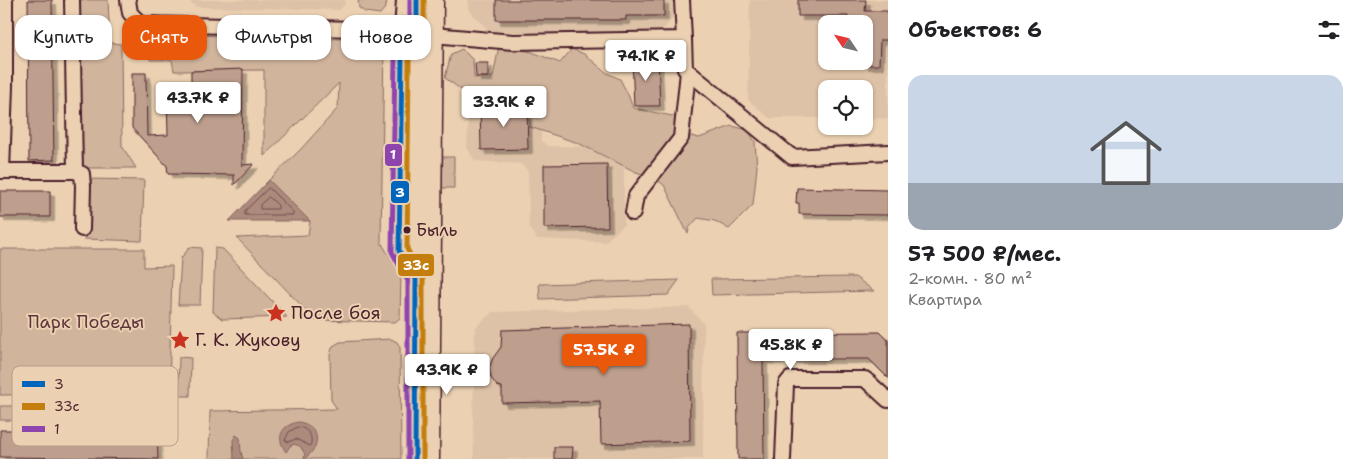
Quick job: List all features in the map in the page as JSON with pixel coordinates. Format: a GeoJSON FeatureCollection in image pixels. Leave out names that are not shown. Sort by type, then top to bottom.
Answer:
{"type":"FeatureCollection","features":[{"type":"Feature","properties":{"kind":"main road"},"geometry":{"type":"LineString","coordinates":[[417,0],[417,15]]}},
{"type":"Feature","properties":{"kind":"main road"},"geometry":{"type":"LineString","coordinates":[[426,15],[434,0]]}},
{"type":"Feature","properties":{"kind":"main road"},"geometry":{"type":"LineString","coordinates":[[415,459],[418,60]]}},
{"type":"Feature","properties":{"kind":"main road"},"geometry":{"type":"LineString","coordinates":[[419,60],[430,459]]}},
{"type":"Feature","properties":{"kind":"lane"},"geometry":{"type":"LineString","coordinates":[[5,0],[1,171],[74,171],[82,174],[82,229]]}},
{"type":"Feature","properties":{"kind":"lane"},"geometry":{"type":"LineString","coordinates":[[72,0],[74,171]]}},
{"type":"Feature","properties":{"kind":"lane"},"geometry":{"type":"LineString","coordinates":[[128,0],[130,13],[141,24],[341,30]]}},
{"type":"Feature","properties":{"kind":"lane"},"geometry":{"type":"LineString","coordinates":[[404,0],[411,15]]}},
{"type":"Feature","properties":{"kind":"lane"},"geometry":{"type":"LineString","coordinates":[[682,0],[685,69],[792,157],[888,152]]}},
{"type":"Feature","properties":{"kind":"lane"},"geometry":{"type":"LineString","coordinates":[[431,33],[514,42],[684,39]]}},
{"type":"Feature","properties":{"kind":"lane"},"geometry":{"type":"LineString","coordinates":[[402,60],[400,252],[416,278]]}},
{"type":"Feature","properties":{"kind":"lane"},"geometry":{"type":"LineString","coordinates":[[633,213],[636,196],[680,138],[688,72]]}},
{"type":"Feature","properties":{"kind":"lane"},"geometry":{"type":"LineString","coordinates":[[782,459],[786,384],[790,379],[865,379],[888,400]]}},
{"type":"Feature","properties":{"kind":"shaded area"},"geometry":{"type":"Polygon","coordinates":[[[190,0],[345,0],[345,4],[340,10],[196,7],[190,0]]]}},
{"type":"Feature","properties":{"kind":"shaded area"},"geometry":{"type":"Polygon","coordinates":[[[468,0],[673,0],[673,18],[660,33],[490,32],[468,9],[468,0]]]}},
{"type":"Feature","properties":{"kind":"shaded area"},"geometry":{"type":"Polygon","coordinates":[[[750,0],[888,0],[888,119],[873,118],[873,80],[818,80],[818,118],[769,118],[748,100],[750,0]]]}},
{"type":"Feature","properties":{"kind":"shaded area"},"geometry":{"type":"Polygon","coordinates":[[[483,93],[542,105],[541,141],[548,146],[609,147],[624,158],[624,225],[605,242],[537,239],[529,227],[528,171],[521,164],[475,161],[467,148],[469,105],[483,93]]]}},
{"type":"Feature","properties":{"kind":"shaded area"},"geometry":{"type":"Polygon","coordinates":[[[689,307],[704,324],[703,459],[474,459],[475,328],[492,312],[689,307]]]}},
{"type":"Feature","properties":{"kind":"green space"},"geometry":{"type":"Polygon","coordinates":[[[77,0],[108,0],[109,15],[77,15],[77,0]]]}},
{"type":"Feature","properties":{"kind":"green space"},"geometry":{"type":"Polygon","coordinates":[[[358,0],[387,0],[386,7],[380,14],[365,12],[359,8],[358,0]]]}},
{"type":"Feature","properties":{"kind":"green space"},"geometry":{"type":"Polygon","coordinates":[[[207,35],[217,36],[217,60],[331,60],[331,39],[341,39],[341,60],[384,60],[381,242],[401,276],[400,318],[395,322],[315,320],[237,238],[308,235],[310,221],[269,180],[301,149],[338,108],[339,83],[264,156],[264,70],[174,71],[172,60],[207,60],[207,35]]]}},
{"type":"Feature","properties":{"kind":"green space"},"geometry":{"type":"Polygon","coordinates":[[[112,43],[121,44],[122,146],[136,168],[81,168],[78,60],[112,60],[112,43]]]}},
{"type":"Feature","properties":{"kind":"green space"},"geometry":{"type":"Polygon","coordinates":[[[499,46],[532,52],[560,63],[572,49],[584,54],[607,73],[620,79],[633,108],[677,117],[676,132],[699,138],[732,126],[748,130],[755,142],[757,167],[753,205],[729,229],[715,221],[698,218],[689,228],[688,234],[664,185],[654,178],[636,172],[578,143],[530,127],[528,103],[478,102],[445,78],[451,54],[462,49],[473,60],[474,78],[493,77],[499,46]]]}},
{"type":"Feature","properties":{"kind":"green space"},"geometry":{"type":"Polygon","coordinates":[[[442,157],[454,157],[454,188],[442,188],[442,157]]]}},
{"type":"Feature","properties":{"kind":"green space"},"geometry":{"type":"Polygon","coordinates":[[[87,179],[144,180],[142,241],[84,239],[87,179]]]}},
{"type":"Feature","properties":{"kind":"green space"},"geometry":{"type":"Polygon","coordinates":[[[190,247],[202,248],[200,305],[178,305],[181,258],[190,247]]]}},
{"type":"Feature","properties":{"kind":"green space"},"geometry":{"type":"Polygon","coordinates":[[[215,248],[223,249],[287,317],[222,319],[213,312],[215,248]]]}},
{"type":"Feature","properties":{"kind":"green space","name":"Парк Победы"},"geometry":{"type":"Polygon","coordinates":[[[0,249],[144,249],[144,267],[172,266],[170,366],[12,366],[12,395],[0,395],[0,249]]]}},
{"type":"Feature","properties":{"kind":"green space"},"geometry":{"type":"Polygon","coordinates":[[[855,277],[874,291],[712,295],[711,279],[855,277]]]}},
{"type":"Feature","properties":{"kind":"green space"},"geometry":{"type":"Polygon","coordinates":[[[679,280],[668,295],[540,299],[539,284],[679,280]]]}},
{"type":"Feature","properties":{"kind":"green space"},"geometry":{"type":"Polygon","coordinates":[[[391,339],[397,342],[400,347],[401,459],[209,459],[210,411],[337,409],[331,400],[330,354],[333,346],[340,342],[391,339]]]}},
{"type":"Feature","properties":{"kind":"green space"},"geometry":{"type":"Polygon","coordinates":[[[179,357],[191,358],[190,396],[178,396],[179,357]]]}},
{"type":"Feature","properties":{"kind":"green space"},"geometry":{"type":"Polygon","coordinates":[[[0,406],[12,406],[12,420],[0,420],[0,406]]]}},
{"type":"Feature","properties":{"kind":"water"},"geometry":{"type":"Polygon","coordinates":[[[269,180],[310,221],[229,221],[269,180]]]}},
{"type":"Feature","properties":{"kind":"water"},"geometry":{"type":"Polygon","coordinates":[[[298,422],[311,427],[316,437],[314,449],[304,459],[305,454],[300,446],[294,444],[286,452],[281,442],[282,433],[287,426],[298,422]]]}},
{"type":"Feature","properties":{"kind":"water"},"geometry":{"type":"Polygon","coordinates":[[[236,435],[240,438],[243,459],[234,459],[233,440],[236,435]]]}},
{"type":"Feature","properties":{"kind":"building"},"geometry":{"type":"Polygon","coordinates":[[[28,0],[52,0],[52,15],[28,15],[28,0]]]}},
{"type":"Feature","properties":{"kind":"building"},"geometry":{"type":"Polygon","coordinates":[[[496,0],[664,0],[664,16],[626,16],[626,20],[496,20],[496,0]]]}},
{"type":"Feature","properties":{"kind":"building"},"geometry":{"type":"Polygon","coordinates":[[[798,0],[866,0],[865,11],[888,11],[888,40],[880,40],[879,65],[873,65],[873,15],[798,16],[798,0]]]}},
{"type":"Feature","properties":{"kind":"building"},"geometry":{"type":"Polygon","coordinates":[[[658,57],[660,106],[634,106],[632,58],[658,57]]]}},
{"type":"Feature","properties":{"kind":"building"},"geometry":{"type":"Polygon","coordinates":[[[28,60],[53,60],[54,160],[29,161],[28,60]]]}},
{"type":"Feature","properties":{"kind":"building"},"geometry":{"type":"Polygon","coordinates":[[[475,63],[488,63],[488,77],[476,77],[475,63]]]}},
{"type":"Feature","properties":{"kind":"building"},"geometry":{"type":"Polygon","coordinates":[[[243,69],[242,165],[254,164],[234,185],[234,175],[168,174],[167,166],[132,128],[132,73],[146,73],[147,136],[168,135],[167,90],[191,89],[191,71],[243,69]]]}},
{"type":"Feature","properties":{"kind":"building"},"geometry":{"type":"Polygon","coordinates":[[[527,105],[528,149],[481,150],[480,106],[527,105]]]}},
{"type":"Feature","properties":{"kind":"building"},"geometry":{"type":"Polygon","coordinates":[[[607,164],[608,227],[544,228],[544,165],[607,164]]]}},
{"type":"Feature","properties":{"kind":"building"},"geometry":{"type":"Polygon","coordinates":[[[797,188],[888,190],[888,215],[799,214],[799,203],[796,203],[797,188]]]}},
{"type":"Feature","properties":{"kind":"building"},"geometry":{"type":"Polygon","coordinates":[[[0,191],[50,191],[50,217],[0,217],[0,191]]]}},
{"type":"Feature","properties":{"kind":"building"},"geometry":{"type":"Polygon","coordinates":[[[689,324],[690,441],[601,444],[600,401],[502,403],[502,387],[497,386],[491,378],[489,368],[501,347],[502,330],[689,324]]]}},
{"type":"Feature","properties":{"kind":"building"},"geometry":{"type":"Polygon","coordinates":[[[880,332],[888,340],[888,378],[869,359],[763,359],[764,459],[738,459],[737,333],[880,332]]]}},
{"type":"Feature","properties":{"kind":"building"},"geometry":{"type":"Polygon","coordinates":[[[0,430],[12,430],[12,446],[158,446],[158,459],[0,457],[0,430]]]}},
{"type":"Feature","properties":{"kind":"building"},"geometry":{"type":"Polygon","coordinates":[[[554,447],[573,447],[572,459],[554,459],[554,447]]]}},
{"type":"Feature","properties":{"kind":"transit line","name":"1"},"geometry":{"type":"LineString","coordinates":[[408,459],[408,281],[392,252],[395,57],[410,30],[410,0]]}},
{"type":"Feature","properties":{"kind":"transit line","name":"3"},"geometry":{"type":"LineString","coordinates":[[415,459],[416,279],[399,251],[402,58],[417,32],[417,0]]}},
{"type":"Feature","properties":{"kind":"transit line","name":"33с"},"geometry":{"type":"LineString","coordinates":[[423,459],[423,278],[407,249],[409,60],[424,34],[424,0]]}},
{"type":"Feature","properties":{"kind":"place","name":"Быль"},"geometry":{"type":"Point","coordinates":[407,230]}},
{"type":"Feature","properties":{"kind":"place","name":"После боя"},"geometry":{"type":"Point","coordinates":[276,313]}},
{"type":"Feature","properties":{"kind":"place","name":"Г. К. Жукову"},"geometry":{"type":"Point","coordinates":[180,340]}}]}
